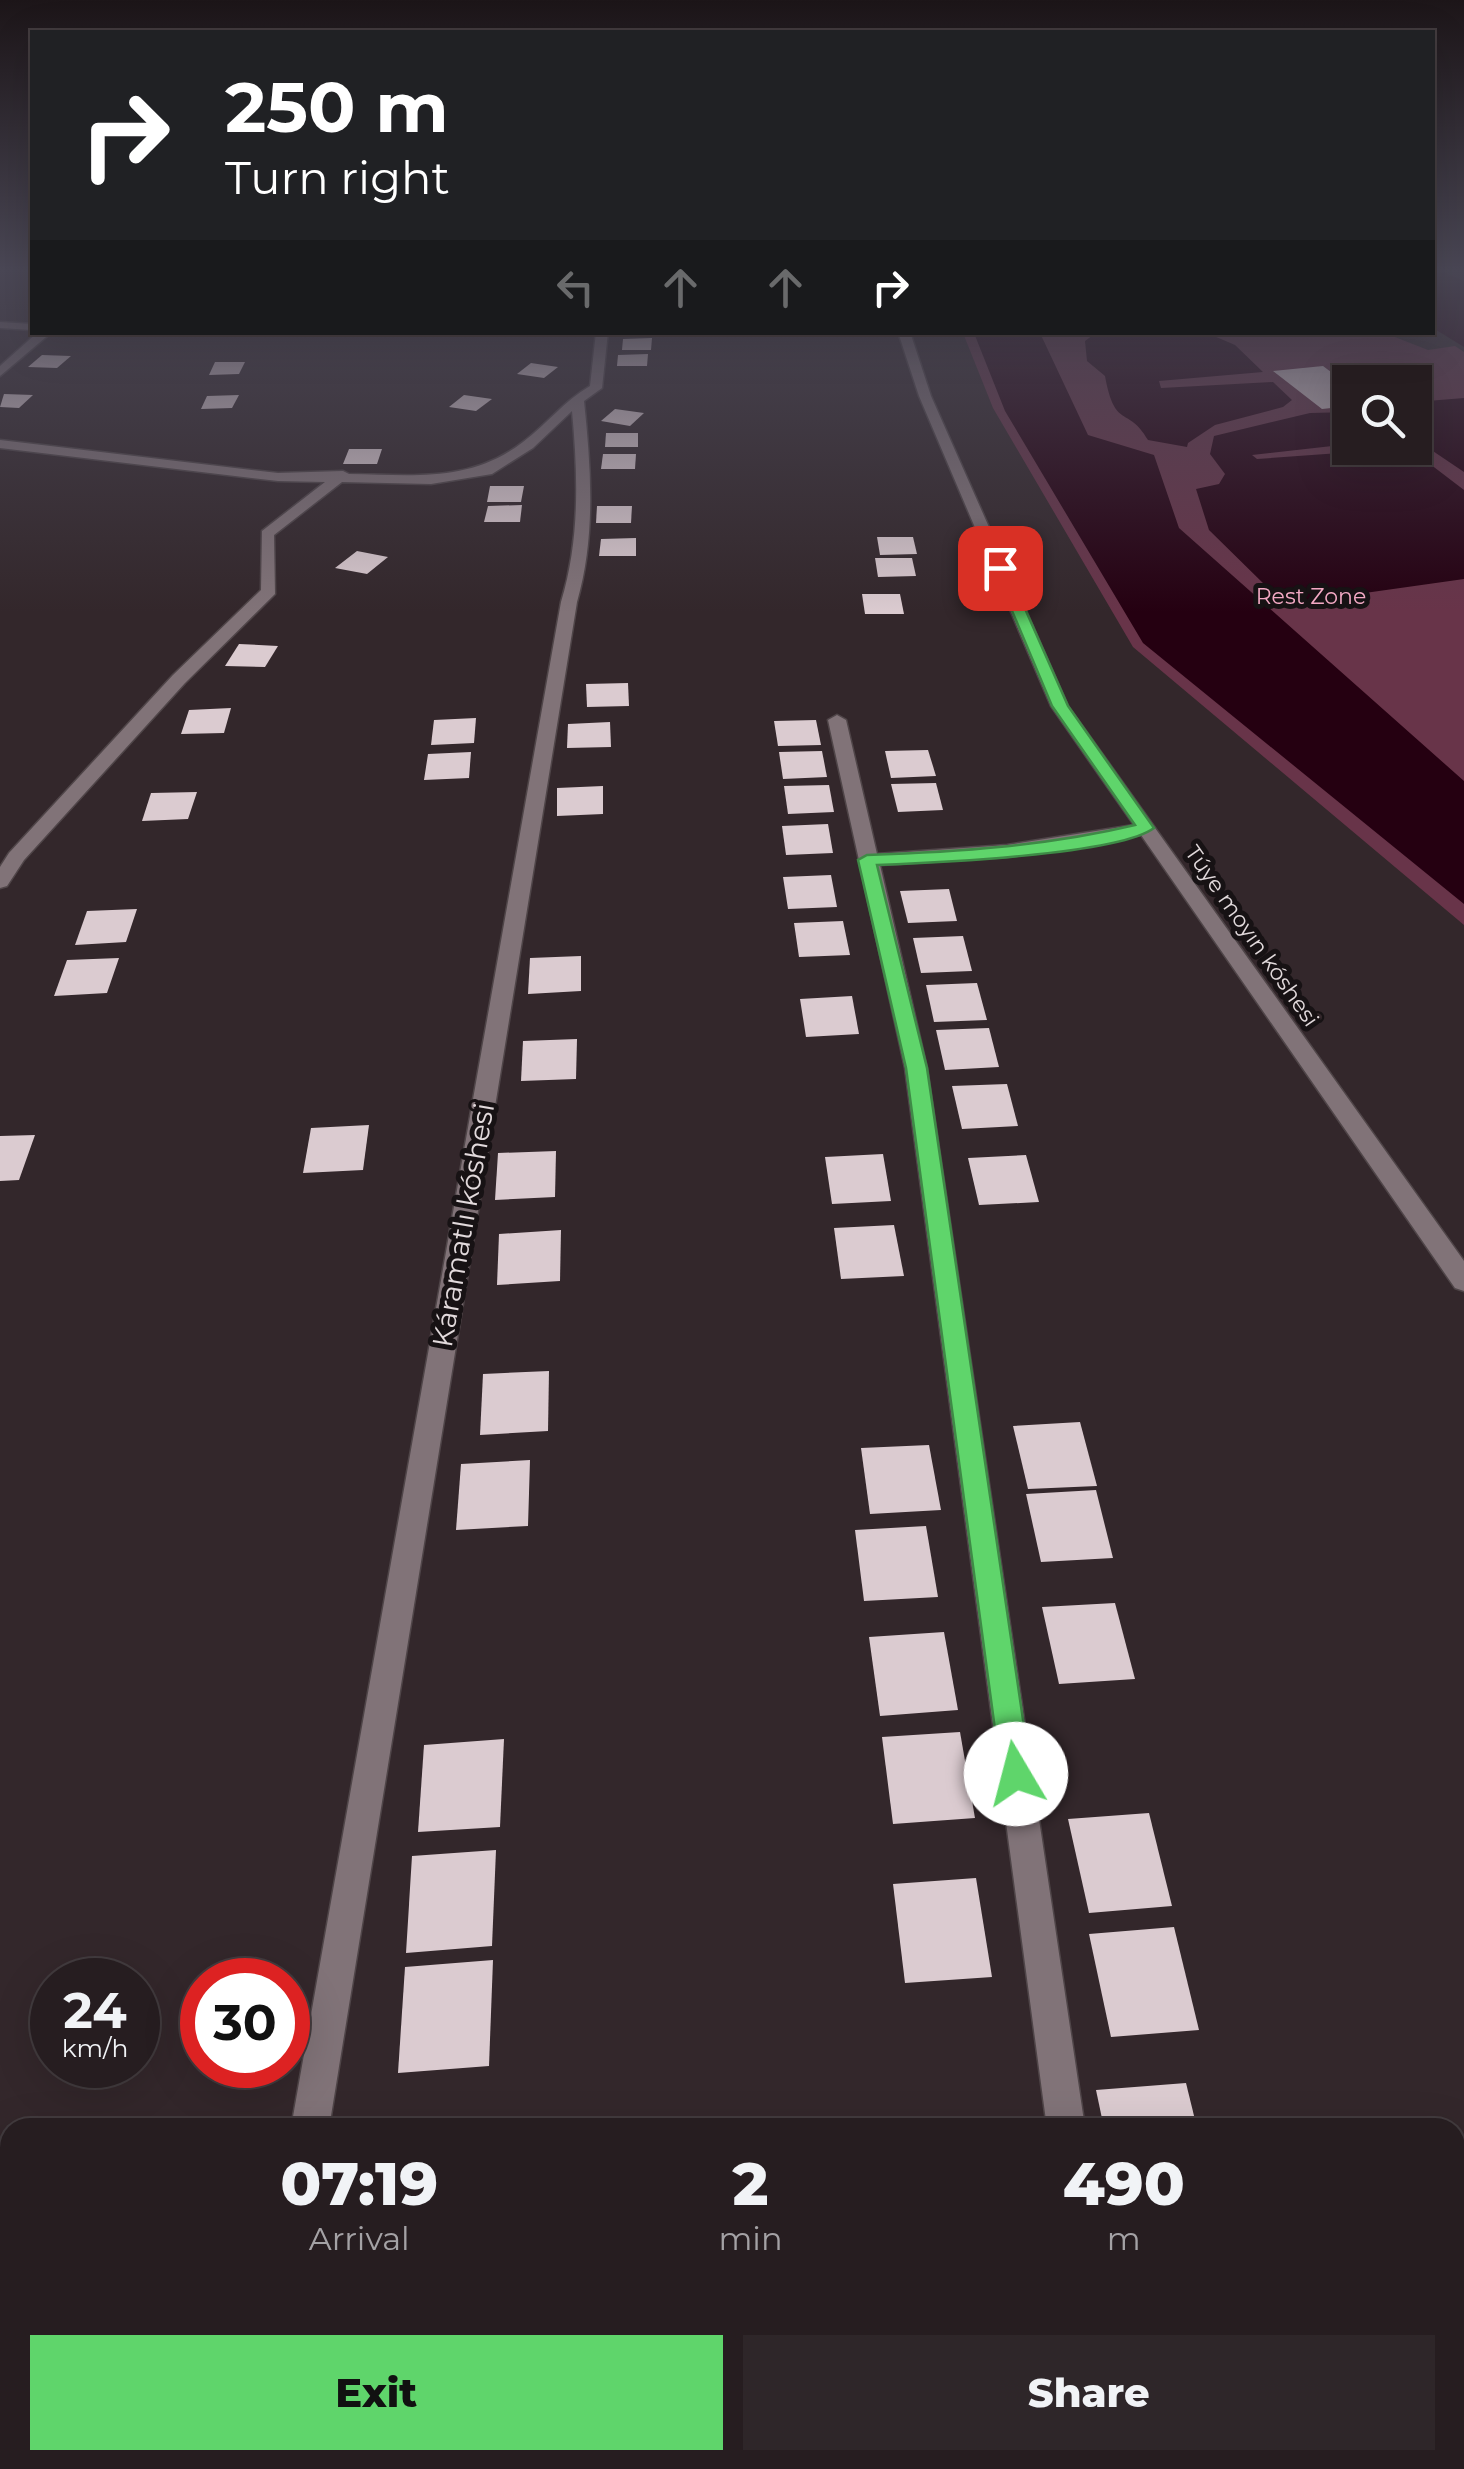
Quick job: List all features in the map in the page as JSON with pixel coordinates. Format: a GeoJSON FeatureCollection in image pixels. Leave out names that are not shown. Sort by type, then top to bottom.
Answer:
{"type":"FeatureCollection","features":[{"type":"Feature","properties":{"kind":"street"},"geometry":{"type":"LineString","coordinates":[[0,444],[278,477],[343,475],[431,480],[486,471],[528,444],[577,399],[596,388],[597,382]]}},
{"type":"Feature","properties":{"kind":"street","name":"Túye moyın kóshesi"},"geometry":{"type":"LineString","coordinates":[[921,382],[1060,706],[1464,1281]]}},
{"type":"Feature","properties":{"kind":"street","name":"Káramatlı kóshesi"},"geometry":{"type":"LineString","coordinates":[[312,2118],[569,602],[582,559],[584,455],[577,399]]}},
{"type":"Feature","properties":{"kind":"street"},"geometry":{"type":"LineString","coordinates":[[0,882],[16,857],[179,679],[269,591],[267,534],[343,475]]}},
{"type":"Feature","properties":{"kind":"street"},"geometry":{"type":"LineString","coordinates":[[838,720],[916,1068],[1065,2118]]}},
{"type":"Feature","properties":{"kind":"street"},"geometry":{"type":"LineString","coordinates":[[867,860],[966,857],[1088,841],[1146,828]]}},
{"type":"Feature","properties":{"kind":"green space","name":"Rest Zone"},"geometry":{"type":"Polygon","coordinates":[[[983,382],[1332,382],[1332,465],[1432,465],[1432,382],[1464,382],[1464,925],[1133,647],[993,408],[983,382]]]}},
{"type":"Feature","properties":{"kind":"shaded area"},"geometry":{"type":"Polygon","coordinates":[[[994,382],[1063,382],[1088,435],[1154,455],[1179,528],[1464,781],[1464,904],[1143,643],[1005,411],[994,382]]]}},
{"type":"Feature","properties":{"kind":"shaded area"},"geometry":{"type":"Polygon","coordinates":[[[1106,382],[1159,382],[1161,388],[1273,382],[1292,400],[1283,407],[1215,425],[1187,447],[1148,440],[1141,429],[1118,411],[1106,382]]]}},
{"type":"Feature","properties":{"kind":"shaded area"},"geometry":{"type":"Polygon","coordinates":[[[1464,398],[1464,472],[1432,450],[1432,401],[1464,398]]]}},
{"type":"Feature","properties":{"kind":"shaded area"},"geometry":{"type":"Polygon","coordinates":[[[1332,412],[1332,446],[1252,455],[1257,459],[1332,454],[1332,465],[1431,465],[1464,490],[1464,579],[1301,602],[1266,586],[1209,530],[1196,489],[1219,484],[1225,474],[1210,454],[1214,436],[1310,413],[1332,412]]]}},
{"type":"Feature","properties":{"kind":"building"},"geometry":{"type":"Polygon","coordinates":[[[1287,382],[1332,382],[1332,408],[1322,409],[1287,382]]]}},
{"type":"Feature","properties":{"kind":"building"},"geometry":{"type":"Polygon","coordinates":[[[4,394],[33,395],[19,408],[0,407],[4,394]]]}},
{"type":"Feature","properties":{"kind":"building"},"geometry":{"type":"Polygon","coordinates":[[[239,395],[232,408],[201,409],[207,396],[239,395]]]}},
{"type":"Feature","properties":{"kind":"building"},"geometry":{"type":"Polygon","coordinates":[[[464,395],[492,399],[476,411],[449,407],[464,395]]]}},
{"type":"Feature","properties":{"kind":"building"},"geometry":{"type":"Polygon","coordinates":[[[615,409],[644,413],[630,426],[601,421],[615,409]]]}},
{"type":"Feature","properties":{"kind":"building"},"geometry":{"type":"Polygon","coordinates":[[[606,433],[638,433],[638,447],[605,447],[606,433]]]}},
{"type":"Feature","properties":{"kind":"building"},"geometry":{"type":"Polygon","coordinates":[[[349,449],[382,449],[377,464],[343,464],[349,449]]]}},
{"type":"Feature","properties":{"kind":"building"},"geometry":{"type":"Polygon","coordinates":[[[603,454],[636,454],[635,469],[601,469],[603,454]]]}},
{"type":"Feature","properties":{"kind":"building"},"geometry":{"type":"Polygon","coordinates":[[[490,486],[524,486],[521,502],[487,502],[490,486]]]}},
{"type":"Feature","properties":{"kind":"building"},"geometry":{"type":"Polygon","coordinates":[[[522,505],[520,522],[484,522],[488,506],[522,505]]]}},
{"type":"Feature","properties":{"kind":"building"},"geometry":{"type":"Polygon","coordinates":[[[597,506],[632,506],[631,523],[596,523],[597,506]]]}},
{"type":"Feature","properties":{"kind":"building"},"geometry":{"type":"Polygon","coordinates":[[[877,537],[913,537],[917,554],[880,555],[877,537]]]}},
{"type":"Feature","properties":{"kind":"building"},"geometry":{"type":"Polygon","coordinates":[[[636,538],[636,556],[599,556],[601,539],[636,538]]]}},
{"type":"Feature","properties":{"kind":"building"},"geometry":{"type":"Polygon","coordinates":[[[357,551],[388,557],[367,574],[335,568],[357,551]]]}},
{"type":"Feature","properties":{"kind":"building"},"geometry":{"type":"Polygon","coordinates":[[[875,558],[912,558],[916,576],[878,577],[875,558]]]}},
{"type":"Feature","properties":{"kind":"building"},"geometry":{"type":"Polygon","coordinates":[[[862,594],[900,594],[904,614],[865,614],[862,594]]]}},
{"type":"Feature","properties":{"kind":"building"},"geometry":{"type":"Polygon","coordinates":[[[239,644],[278,646],[265,667],[225,666],[239,644]]]}},
{"type":"Feature","properties":{"kind":"building"},"geometry":{"type":"Polygon","coordinates":[[[628,683],[629,706],[587,707],[586,684],[628,683]]]}},
{"type":"Feature","properties":{"kind":"building"},"geometry":{"type":"Polygon","coordinates":[[[231,708],[224,733],[181,734],[189,710],[231,708]]]}},
{"type":"Feature","properties":{"kind":"building"},"geometry":{"type":"Polygon","coordinates":[[[476,718],[474,743],[431,745],[434,720],[476,718]]]}},
{"type":"Feature","properties":{"kind":"building"},"geometry":{"type":"Polygon","coordinates":[[[816,720],[821,745],[778,746],[774,721],[816,720]]]}},
{"type":"Feature","properties":{"kind":"building"},"geometry":{"type":"Polygon","coordinates":[[[610,722],[611,747],[567,748],[568,724],[610,722]]]}},
{"type":"Feature","properties":{"kind":"building"},"geometry":{"type":"Polygon","coordinates":[[[928,750],[936,776],[891,778],[885,751],[928,750]]]}},
{"type":"Feature","properties":{"kind":"building"},"geometry":{"type":"Polygon","coordinates":[[[822,751],[827,777],[783,779],[779,752],[822,751]]]}},
{"type":"Feature","properties":{"kind":"building"},"geometry":{"type":"Polygon","coordinates":[[[471,752],[469,778],[424,780],[428,754],[471,752]]]}},
{"type":"Feature","properties":{"kind":"building"},"geometry":{"type":"Polygon","coordinates":[[[936,783],[943,810],[898,812],[891,784],[936,783]]]}},
{"type":"Feature","properties":{"kind":"building"},"geometry":{"type":"Polygon","coordinates":[[[829,785],[834,812],[788,814],[784,786],[829,785]]]}},
{"type":"Feature","properties":{"kind":"building"},"geometry":{"type":"Polygon","coordinates":[[[603,786],[603,814],[557,816],[557,788],[603,786]]]}},
{"type":"Feature","properties":{"kind":"building"},"geometry":{"type":"Polygon","coordinates":[[[197,792],[188,819],[142,821],[151,793],[197,792]]]}},
{"type":"Feature","properties":{"kind":"building"},"geometry":{"type":"Polygon","coordinates":[[[828,824],[833,853],[786,855],[782,826],[828,824]]]}},
{"type":"Feature","properties":{"kind":"building"},"geometry":{"type":"Polygon","coordinates":[[[831,875],[837,907],[788,909],[783,877],[831,875]]]}},
{"type":"Feature","properties":{"kind":"building"},"geometry":{"type":"Polygon","coordinates":[[[949,889],[957,921],[908,923],[900,891],[949,889]]]}},
{"type":"Feature","properties":{"kind":"building"},"geometry":{"type":"Polygon","coordinates":[[[137,909],[126,942],[75,945],[87,911],[137,909]]]}},
{"type":"Feature","properties":{"kind":"building"},"geometry":{"type":"Polygon","coordinates":[[[843,921],[850,955],[799,957],[794,923],[843,921]]]}},
{"type":"Feature","properties":{"kind":"building"},"geometry":{"type":"Polygon","coordinates":[[[963,936],[972,971],[921,973],[913,938],[963,936]]]}},
{"type":"Feature","properties":{"kind":"building"},"geometry":{"type":"Polygon","coordinates":[[[581,956],[581,991],[528,994],[530,958],[581,956]]]}},
{"type":"Feature","properties":{"kind":"building"},"geometry":{"type":"Polygon","coordinates":[[[119,958],[107,993],[54,996],[67,960],[119,958]]]}},
{"type":"Feature","properties":{"kind":"building"},"geometry":{"type":"Polygon","coordinates":[[[977,983],[987,1020],[934,1022],[926,985],[977,983]]]}},
{"type":"Feature","properties":{"kind":"building"},"geometry":{"type":"Polygon","coordinates":[[[852,996],[859,1034],[806,1037],[800,999],[852,996]]]}},
{"type":"Feature","properties":{"kind":"building"},"geometry":{"type":"Polygon","coordinates":[[[989,1028],[999,1067],[945,1070],[936,1030],[989,1028]]]}},
{"type":"Feature","properties":{"kind":"building"},"geometry":{"type":"Polygon","coordinates":[[[577,1039],[576,1079],[521,1081],[523,1041],[577,1039]]]}},
{"type":"Feature","properties":{"kind":"building"},"geometry":{"type":"Polygon","coordinates":[[[1007,1084],[1018,1126],[962,1129],[952,1086],[1007,1084]]]}},
{"type":"Feature","properties":{"kind":"building"},"geometry":{"type":"Polygon","coordinates":[[[369,1125],[363,1170],[303,1173],[311,1128],[369,1125]]]}},
{"type":"Feature","properties":{"kind":"building"},"geometry":{"type":"Polygon","coordinates":[[[35,1135],[19,1180],[0,1181],[0,1136],[35,1135]]]}},
{"type":"Feature","properties":{"kind":"building"},"geometry":{"type":"Polygon","coordinates":[[[556,1151],[555,1197],[495,1200],[498,1153],[556,1151]]]}},
{"type":"Feature","properties":{"kind":"building"},"geometry":{"type":"Polygon","coordinates":[[[883,1154],[891,1201],[832,1204],[825,1157],[883,1154]]]}},
{"type":"Feature","properties":{"kind":"building"},"geometry":{"type":"Polygon","coordinates":[[[1026,1155],[1039,1202],[979,1205],[968,1158],[1026,1155]]]}},
{"type":"Feature","properties":{"kind":"building"},"geometry":{"type":"Polygon","coordinates":[[[894,1225],[904,1276],[841,1279],[834,1228],[894,1225]]]}},
{"type":"Feature","properties":{"kind":"building"},"geometry":{"type":"Polygon","coordinates":[[[561,1230],[560,1281],[497,1285],[499,1234],[561,1230]]]}},
{"type":"Feature","properties":{"kind":"building"},"geometry":{"type":"Polygon","coordinates":[[[549,1371],[548,1431],[480,1435],[483,1374],[549,1371]]]}},
{"type":"Feature","properties":{"kind":"building"},"geometry":{"type":"Polygon","coordinates":[[[1080,1422],[1097,1486],[1028,1489],[1013,1426],[1080,1422]]]}},
{"type":"Feature","properties":{"kind":"building"},"geometry":{"type":"Polygon","coordinates":[[[929,1445],[941,1510],[870,1514],[861,1448],[929,1445]]]}},
{"type":"Feature","properties":{"kind":"building"},"geometry":{"type":"Polygon","coordinates":[[[530,1460],[528,1526],[456,1530],[461,1464],[530,1460]]]}},
{"type":"Feature","properties":{"kind":"building"},"geometry":{"type":"Polygon","coordinates":[[[1096,1490],[1113,1558],[1041,1562],[1026,1494],[1096,1490]]]}},
{"type":"Feature","properties":{"kind":"building"},"geometry":{"type":"Polygon","coordinates":[[[926,1526],[938,1597],[864,1601],[855,1530],[926,1526]]]}},
{"type":"Feature","properties":{"kind":"building"},"geometry":{"type":"Polygon","coordinates":[[[1115,1603],[1135,1679],[1059,1684],[1042,1607],[1115,1603]]]}},
{"type":"Feature","properties":{"kind":"building"},"geometry":{"type":"Polygon","coordinates":[[[944,1632],[958,1710],[880,1716],[869,1637],[944,1632]]]}},
{"type":"Feature","properties":{"kind":"building"},"geometry":{"type":"Polygon","coordinates":[[[960,1732],[975,1818],[893,1824],[882,1737],[960,1732]]]}},
{"type":"Feature","properties":{"kind":"building"},"geometry":{"type":"Polygon","coordinates":[[[504,1739],[500,1827],[418,1832],[424,1745],[504,1739]]]}},
{"type":"Feature","properties":{"kind":"building"},"geometry":{"type":"Polygon","coordinates":[[[1149,1813],[1172,1906],[1089,1913],[1068,1819],[1149,1813]]]}},
{"type":"Feature","properties":{"kind":"building"},"geometry":{"type":"Polygon","coordinates":[[[496,1850],[492,1946],[406,1953],[412,1856],[496,1850]]]}},
{"type":"Feature","properties":{"kind":"building"},"geometry":{"type":"Polygon","coordinates":[[[976,1878],[992,1977],[905,1983],[893,1884],[976,1878]]]}},
{"type":"Feature","properties":{"kind":"building"},"geometry":{"type":"Polygon","coordinates":[[[1174,1927],[1199,2030],[1111,2037],[1089,1934],[1174,1927]]]}},
{"type":"Feature","properties":{"kind":"building"},"geometry":{"type":"Polygon","coordinates":[[[493,1960],[489,2066],[398,2073],[405,1967],[493,1960]]]}},
{"type":"Feature","properties":{"kind":"building"},"geometry":{"type":"Polygon","coordinates":[[[1186,2083],[1195,2118],[1102,2118],[1096,2090],[1186,2083]]]}},
{"type":"Feature","properties":{"kind":"route"},"geometry":{"type":"LineString","coordinates":[[1000,568],[1060,706],[1146,828],[1088,841],[966,857],[867,860],[916,1068],[1016,1774]]}}]}
